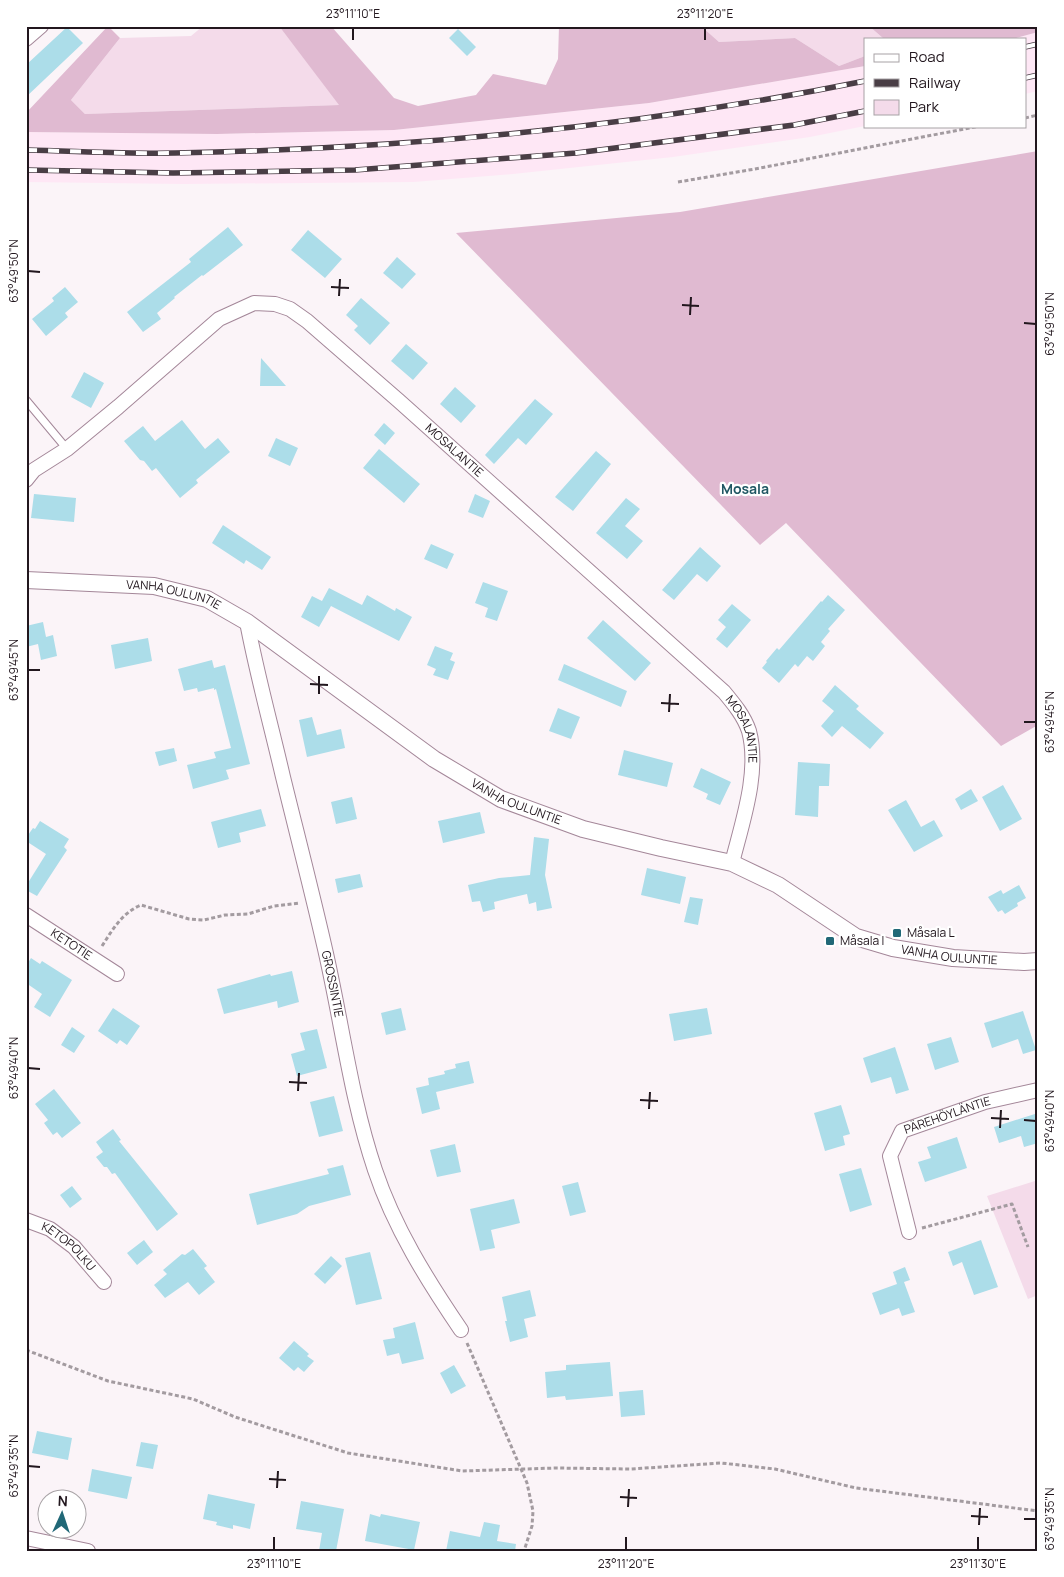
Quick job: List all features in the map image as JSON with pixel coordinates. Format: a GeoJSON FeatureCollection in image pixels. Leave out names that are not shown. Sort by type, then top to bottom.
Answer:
{"type":"FeatureCollection","features":[{"type":"Feature","properties":{"kind":"street"},"geometry":{"type":"LineString","coordinates":[[26,39],[41,26]]}},
{"type":"Feature","properties":{"kind":"street","name":"MOSALANTIE"},"geometry":{"type":"LineString","coordinates":[[26,480],[34,470],[66,449],[118,407],[219,320],[254,303],[275,304],[290,309],[307,321],[399,401],[724,692],[742,714],[749,731],[751,752],[750,794],[732,863]]}},
{"type":"Feature","properties":{"kind":"street","name":"VANHA OULUNTIE"},"geometry":{"type":"LineString","coordinates":[[26,580],[154,586],[207,599],[247,622],[434,759],[501,799],[583,829],[732,863],[778,885],[856,937],[893,948],[953,958],[1038,961]]}},
{"type":"Feature","properties":{"kind":"street","name":"GROSSINTIE"},"geometry":{"type":"LineString","coordinates":[[247,622],[257,676],[337,1004],[352,1084],[375,1170],[406,1240],[461,1330]]}},
{"type":"Feature","properties":{"kind":"street","name":"KETOTIE"},"geometry":{"type":"LineString","coordinates":[[26,915],[116,974]]}},
{"type":"Feature","properties":{"kind":"street","name":"PÄREHÖYLÄNTIE"},"geometry":{"type":"LineString","coordinates":[[909,1232],[890,1156],[902,1131],[985,1102],[1038,1090]]}},
{"type":"Feature","properties":{"kind":"street","name":"KETOPOLKU"},"geometry":{"type":"LineString","coordinates":[[26,1220],[50,1229],[74,1247],[104,1282]]}},
{"type":"Feature","properties":{"kind":"street"},"geometry":{"type":"LineString","coordinates":[[26,1538],[88,1551]]}},
{"type":"Feature","properties":{"kind":"lane"},"geometry":{"type":"LineString","coordinates":[[26,400],[66,449]]}},
{"type":"Feature","properties":{"kind":"path"},"geometry":{"type":"LineString","coordinates":[[678,182],[970,128]]}},
{"type":"Feature","properties":{"kind":"path"},"geometry":{"type":"LineString","coordinates":[[93,959],[122,917],[132,909],[142,905],[189,919],[204,920],[225,915],[248,914],[274,906],[313,902]]}},
{"type":"Feature","properties":{"kind":"path"},"geometry":{"type":"LineString","coordinates":[[909,1232],[1012,1204],[1028,1246]]}},
{"type":"Feature","properties":{"kind":"path"},"geometry":{"type":"LineString","coordinates":[[461,1330],[527,1483],[533,1511],[532,1526],[524,1551]]}},
{"type":"Feature","properties":{"kind":"path"},"geometry":{"type":"LineString","coordinates":[[26,1350],[108,1381],[193,1399],[236,1417],[348,1453],[462,1471],[631,1469],[721,1463],[775,1469],[856,1488],[1038,1511]]}},
{"type":"Feature","properties":{"kind":"shaded area"},"geometry":{"type":"Polygon","coordinates":[[[108,26],[120,38],[71,100],[85,114],[339,105],[279,26],[331,26],[394,98],[418,106],[476,95],[493,74],[546,85],[558,59],[559,26],[701,26],[719,42],[795,38],[839,66],[864,56],[864,66],[649,103],[394,130],[217,134],[26,132],[26,113],[108,26]]]}},
{"type":"Feature","properties":{"kind":"shaded area"},"geometry":{"type":"Polygon","coordinates":[[[869,26],[1038,26],[1038,32],[1016,38],[883,38],[869,26]]]}},
{"type":"Feature","properties":{"kind":"shaded area"},"geometry":{"type":"Polygon","coordinates":[[[1038,32],[1038,91],[1026,94],[1026,38],[1016,38],[1038,32]]]}},
{"type":"Feature","properties":{"kind":"shaded area"},"geometry":{"type":"Polygon","coordinates":[[[864,66],[864,126],[810,137],[673,157],[513,174],[413,182],[184,184],[26,182],[26,132],[217,134],[394,130],[649,103],[864,66]]]}},
{"type":"Feature","properties":{"kind":"shaded area"},"geometry":{"type":"Polygon","coordinates":[[[1038,151],[1038,725],[1001,746],[786,523],[760,545],[456,233],[680,212],[1038,151]]]}},
{"type":"Feature","properties":{"kind":"green space"},"geometry":{"type":"Polygon","coordinates":[[[203,26],[279,26],[340,105],[85,114],[71,100],[120,38],[191,36],[203,26]]]}},
{"type":"Feature","properties":{"kind":"green space"},"geometry":{"type":"Polygon","coordinates":[[[701,26],[869,26],[883,38],[864,38],[864,56],[839,66],[795,38],[719,42],[701,26]]]}},
{"type":"Feature","properties":{"kind":"green space"},"geometry":{"type":"Polygon","coordinates":[[[1038,1180],[1038,1295],[1028,1299],[987,1196],[1038,1180]]]}},
{"type":"Feature","properties":{"kind":"building"},"geometry":{"type":"Polygon","coordinates":[[[67,27],[83,43],[26,97],[26,65],[67,27]]]}},
{"type":"Feature","properties":{"kind":"building"},"geometry":{"type":"Polygon","coordinates":[[[458,29],[476,47],[467,56],[449,38],[458,29]]]}},
{"type":"Feature","properties":{"kind":"building"},"geometry":{"type":"Polygon","coordinates":[[[228,227],[243,245],[174,297],[157,313],[161,319],[143,332],[127,312],[191,262],[189,259],[228,227]]]}},
{"type":"Feature","properties":{"kind":"building"},"geometry":{"type":"Polygon","coordinates":[[[308,230],[342,259],[325,278],[291,250],[308,230]]]}},
{"type":"Feature","properties":{"kind":"building"},"geometry":{"type":"Polygon","coordinates":[[[397,257],[416,274],[402,289],[383,273],[397,257]]]}},
{"type":"Feature","properties":{"kind":"building"},"geometry":{"type":"Polygon","coordinates":[[[65,287],[78,302],[65,313],[68,317],[46,336],[32,319],[54,301],[52,298],[65,287]]]}},
{"type":"Feature","properties":{"kind":"building"},"geometry":{"type":"Polygon","coordinates":[[[361,298],[390,323],[370,345],[354,330],[358,326],[346,315],[361,298]]]}},
{"type":"Feature","properties":{"kind":"building"},"geometry":{"type":"Polygon","coordinates":[[[406,344],[428,363],[413,380],[391,361],[406,344]]]}},
{"type":"Feature","properties":{"kind":"building"},"geometry":{"type":"Polygon","coordinates":[[[261,358],[286,386],[260,386],[261,358]]]}},
{"type":"Feature","properties":{"kind":"building"},"geometry":{"type":"Polygon","coordinates":[[[84,372],[104,383],[91,408],[71,397],[84,372]]]}},
{"type":"Feature","properties":{"kind":"building"},"geometry":{"type":"Polygon","coordinates":[[[455,387],[476,406],[461,423],[440,404],[455,387]]]}},
{"type":"Feature","properties":{"kind":"building"},"geometry":{"type":"Polygon","coordinates":[[[535,399],[553,414],[526,445],[518,438],[494,464],[485,455],[535,399]]]}},
{"type":"Feature","properties":{"kind":"building"},"geometry":{"type":"Polygon","coordinates":[[[182,420],[205,449],[218,438],[230,452],[196,480],[198,483],[180,498],[156,468],[152,471],[124,441],[143,426],[155,441],[182,420]]]}},
{"type":"Feature","properties":{"kind":"building"},"geometry":{"type":"Polygon","coordinates":[[[384,423],[395,433],[385,445],[374,435],[384,423]]]}},
{"type":"Feature","properties":{"kind":"building"},"geometry":{"type":"Polygon","coordinates":[[[276,438],[298,448],[290,466],[268,456],[276,438]]]}},
{"type":"Feature","properties":{"kind":"building"},"geometry":{"type":"Polygon","coordinates":[[[379,449],[420,484],[404,503],[363,468],[379,449]]]}},
{"type":"Feature","properties":{"kind":"building"},"geometry":{"type":"Polygon","coordinates":[[[596,451],[611,464],[573,511],[555,497],[596,451]]]}},
{"type":"Feature","properties":{"kind":"building"},"geometry":{"type":"Polygon","coordinates":[[[34,494],[76,498],[74,522],[31,518],[34,494]]]}},
{"type":"Feature","properties":{"kind":"building"},"geometry":{"type":"Polygon","coordinates":[[[475,494],[490,501],[483,518],[468,512],[475,494]]]}},
{"type":"Feature","properties":{"kind":"building"},"geometry":{"type":"Polygon","coordinates":[[[626,498],[640,509],[625,526],[643,541],[627,559],[596,533],[626,498]]]}},
{"type":"Feature","properties":{"kind":"building"},"geometry":{"type":"Polygon","coordinates":[[[223,525],[271,557],[262,570],[246,560],[244,564],[212,543],[223,525]]]}},
{"type":"Feature","properties":{"kind":"building"},"geometry":{"type":"Polygon","coordinates":[[[431,544],[454,554],[447,569],[424,559],[431,544]]]}},
{"type":"Feature","properties":{"kind":"building"},"geometry":{"type":"Polygon","coordinates":[[[700,547],[721,566],[707,582],[697,574],[674,600],[662,590],[700,547]]]}},
{"type":"Feature","properties":{"kind":"building"},"geometry":{"type":"Polygon","coordinates":[[[483,582],[508,591],[497,621],[485,617],[488,608],[475,603],[483,582]]]}},
{"type":"Feature","properties":{"kind":"building"},"geometry":{"type":"Polygon","coordinates":[[[329,588],[362,605],[367,595],[395,611],[396,608],[412,617],[399,641],[331,606],[319,627],[301,617],[312,596],[322,601],[329,588]]]}},
{"type":"Feature","properties":{"kind":"building"},"geometry":{"type":"Polygon","coordinates":[[[828,595],[845,610],[828,629],[830,631],[821,642],[825,646],[813,661],[807,656],[798,667],[795,664],[779,683],[762,668],[777,648],[779,650],[828,595]]]}},
{"type":"Feature","properties":{"kind":"building"},"geometry":{"type":"Polygon","coordinates":[[[732,604],[751,620],[727,648],[716,639],[726,627],[718,620],[732,604]]]}},
{"type":"Feature","properties":{"kind":"building"},"geometry":{"type":"Polygon","coordinates":[[[603,620],[651,663],[635,681],[587,638],[603,620]]]}},
{"type":"Feature","properties":{"kind":"building"},"geometry":{"type":"Polygon","coordinates":[[[43,622],[46,637],[53,635],[57,656],[41,660],[38,644],[26,647],[26,626],[43,622]]]}},
{"type":"Feature","properties":{"kind":"building"},"geometry":{"type":"Polygon","coordinates":[[[148,638],[152,661],[115,669],[111,645],[148,638]]]}},
{"type":"Feature","properties":{"kind":"building"},"geometry":{"type":"Polygon","coordinates":[[[435,646],[453,653],[450,660],[455,662],[448,680],[433,675],[436,669],[427,665],[435,646]]]}},
{"type":"Feature","properties":{"kind":"building"},"geometry":{"type":"Polygon","coordinates":[[[212,660],[214,668],[225,665],[250,764],[226,770],[229,779],[193,789],[187,765],[216,758],[214,752],[231,748],[216,689],[198,692],[197,688],[184,691],[178,669],[212,660]]]}},
{"type":"Feature","properties":{"kind":"building"},"geometry":{"type":"Polygon","coordinates":[[[564,664],[627,691],[621,707],[558,680],[564,664]]]}},
{"type":"Feature","properties":{"kind":"building"},"geometry":{"type":"Polygon","coordinates":[[[835,685],[859,706],[856,709],[884,733],[870,749],[842,726],[832,737],[821,726],[834,711],[822,701],[835,685]]]}},
{"type":"Feature","properties":{"kind":"building"},"geometry":{"type":"Polygon","coordinates":[[[558,708],[580,717],[571,739],[549,731],[558,708]]]}},
{"type":"Feature","properties":{"kind":"building"},"geometry":{"type":"Polygon","coordinates":[[[312,717],[317,735],[341,729],[345,748],[307,757],[299,720],[312,717]]]}},
{"type":"Feature","properties":{"kind":"building"},"geometry":{"type":"Polygon","coordinates":[[[174,748],[177,761],[159,766],[155,752],[174,748]]]}},
{"type":"Feature","properties":{"kind":"building"},"geometry":{"type":"Polygon","coordinates":[[[624,750],[673,763],[667,787],[618,775],[624,750]]]}},
{"type":"Feature","properties":{"kind":"building"},"geometry":{"type":"Polygon","coordinates":[[[798,762],[830,764],[829,786],[819,786],[818,817],[795,815],[798,762]]]}},
{"type":"Feature","properties":{"kind":"building"},"geometry":{"type":"Polygon","coordinates":[[[701,768],[731,782],[720,805],[706,799],[708,794],[693,787],[701,768]]]}},
{"type":"Feature","properties":{"kind":"building"},"geometry":{"type":"Polygon","coordinates":[[[1003,785],[1022,819],[1000,831],[982,797],[1003,785]]]}},
{"type":"Feature","properties":{"kind":"building"},"geometry":{"type":"Polygon","coordinates":[[[971,789],[978,801],[961,810],[955,799],[971,789]]]}},
{"type":"Feature","properties":{"kind":"building"},"geometry":{"type":"Polygon","coordinates":[[[352,797],[357,819],[336,824],[331,802],[352,797]]]}},
{"type":"Feature","properties":{"kind":"building"},"geometry":{"type":"Polygon","coordinates":[[[906,800],[921,827],[934,820],[943,836],[914,852],[888,810],[906,800]]]}},
{"type":"Feature","properties":{"kind":"building"},"geometry":{"type":"Polygon","coordinates":[[[261,809],[266,826],[239,833],[241,842],[218,848],[211,822],[261,809]]]}},
{"type":"Feature","properties":{"kind":"building"},"geometry":{"type":"Polygon","coordinates":[[[480,812],[485,833],[443,843],[438,821],[480,812]]]}},
{"type":"Feature","properties":{"kind":"building"},"geometry":{"type":"Polygon","coordinates":[[[40,821],[69,839],[64,847],[67,850],[37,896],[26,890],[26,886],[46,854],[26,841],[26,838],[40,821]]]}},
{"type":"Feature","properties":{"kind":"building"},"geometry":{"type":"Polygon","coordinates":[[[534,837],[549,839],[545,875],[552,908],[537,911],[536,902],[529,904],[527,894],[494,902],[495,909],[483,912],[480,901],[472,902],[468,885],[499,878],[530,875],[534,837]]]}},
{"type":"Feature","properties":{"kind":"building"},"geometry":{"type":"Polygon","coordinates":[[[647,868],[686,877],[680,904],[641,895],[647,868]]]}},
{"type":"Feature","properties":{"kind":"building"},"geometry":{"type":"Polygon","coordinates":[[[360,874],[363,887],[338,893],[335,879],[360,874]]]}},
{"type":"Feature","properties":{"kind":"building"},"geometry":{"type":"Polygon","coordinates":[[[1019,885],[1026,898],[1017,903],[1018,906],[1005,914],[1002,910],[998,912],[988,897],[1001,890],[1003,894],[1019,885]]]}},
{"type":"Feature","properties":{"kind":"building"},"geometry":{"type":"Polygon","coordinates":[[[690,897],[703,899],[698,925],[684,922],[690,897]]]}},
{"type":"Feature","properties":{"kind":"building"},"geometry":{"type":"Polygon","coordinates":[[[31,958],[40,964],[42,961],[72,980],[50,1017],[34,1007],[42,994],[26,983],[26,966],[31,958]]]}},
{"type":"Feature","properties":{"kind":"building"},"geometry":{"type":"Polygon","coordinates":[[[292,971],[299,1002],[278,1008],[277,1001],[224,1014],[217,989],[270,974],[271,976],[292,971]]]}},
{"type":"Feature","properties":{"kind":"building"},"geometry":{"type":"Polygon","coordinates":[[[113,1008],[140,1026],[127,1045],[120,1040],[117,1044],[98,1031],[113,1008]]]}},
{"type":"Feature","properties":{"kind":"building"},"geometry":{"type":"Polygon","coordinates":[[[401,1008],[406,1030],[386,1035],[381,1013],[401,1008]]]}},
{"type":"Feature","properties":{"kind":"building"},"geometry":{"type":"Polygon","coordinates":[[[707,1008],[712,1034],[674,1041],[669,1014],[707,1008]]]}},
{"type":"Feature","properties":{"kind":"building"},"geometry":{"type":"Polygon","coordinates":[[[1023,1011],[1036,1050],[1023,1054],[1018,1039],[992,1048],[984,1023],[1023,1011]]]}},
{"type":"Feature","properties":{"kind":"building"},"geometry":{"type":"Polygon","coordinates":[[[72,1027],[85,1036],[74,1053],[61,1045],[72,1027]]]}},
{"type":"Feature","properties":{"kind":"building"},"geometry":{"type":"Polygon","coordinates":[[[317,1029],[327,1068],[297,1076],[291,1054],[305,1050],[300,1033],[317,1029]]]}},
{"type":"Feature","properties":{"kind":"building"},"geometry":{"type":"Polygon","coordinates":[[[951,1037],[959,1062],[935,1070],[927,1044],[951,1037]]]}},
{"type":"Feature","properties":{"kind":"building"},"geometry":{"type":"Polygon","coordinates":[[[895,1047],[909,1090],[896,1094],[891,1077],[871,1083],[863,1058],[895,1047]]]}},
{"type":"Feature","properties":{"kind":"building"},"geometry":{"type":"Polygon","coordinates":[[[469,1061],[474,1083],[436,1092],[440,1109],[422,1114],[416,1088],[429,1085],[428,1078],[445,1074],[444,1071],[456,1068],[455,1064],[469,1061]]]}},
{"type":"Feature","properties":{"kind":"building"},"geometry":{"type":"Polygon","coordinates":[[[54,1089],[81,1123],[62,1138],[57,1132],[53,1135],[44,1123],[48,1120],[35,1104],[54,1089]]]}},
{"type":"Feature","properties":{"kind":"building"},"geometry":{"type":"Polygon","coordinates":[[[334,1096],[343,1131],[319,1137],[310,1102],[334,1096]]]}},
{"type":"Feature","properties":{"kind":"building"},"geometry":{"type":"Polygon","coordinates":[[[841,1105],[850,1134],[843,1136],[845,1145],[825,1151],[814,1113],[841,1105]]]}},
{"type":"Feature","properties":{"kind":"building"},"geometry":{"type":"Polygon","coordinates":[[[1038,1113],[1038,1143],[1024,1147],[1021,1136],[999,1143],[994,1127],[1038,1113]]]}},
{"type":"Feature","properties":{"kind":"building"},"geometry":{"type":"Polygon","coordinates":[[[113,1129],[121,1140],[119,1141],[178,1214],[157,1231],[115,1173],[112,1174],[96,1157],[103,1152],[96,1142],[113,1129]]]}},
{"type":"Feature","properties":{"kind":"building"},"geometry":{"type":"Polygon","coordinates":[[[957,1137],[967,1168],[925,1182],[918,1162],[931,1158],[927,1147],[957,1137]]]}},
{"type":"Feature","properties":{"kind":"building"},"geometry":{"type":"Polygon","coordinates":[[[455,1144],[461,1172],[437,1177],[430,1150],[455,1144]]]}},
{"type":"Feature","properties":{"kind":"building"},"geometry":{"type":"Polygon","coordinates":[[[343,1165],[351,1195],[309,1206],[297,1214],[257,1225],[249,1194],[329,1174],[327,1169],[343,1165]]]}},
{"type":"Feature","properties":{"kind":"building"},"geometry":{"type":"Polygon","coordinates":[[[861,1168],[872,1205],[850,1212],[839,1174],[861,1168]]]}},
{"type":"Feature","properties":{"kind":"building"},"geometry":{"type":"Polygon","coordinates":[[[578,1182],[586,1212],[570,1216],[562,1186],[578,1182]]]}},
{"type":"Feature","properties":{"kind":"building"},"geometry":{"type":"Polygon","coordinates":[[[72,1186],[82,1199],[70,1208],[60,1195],[72,1186]]]}},
{"type":"Feature","properties":{"kind":"building"},"geometry":{"type":"Polygon","coordinates":[[[514,1199],[520,1223],[491,1230],[495,1248],[480,1251],[470,1209],[514,1199]]]}},
{"type":"Feature","properties":{"kind":"building"},"geometry":{"type":"Polygon","coordinates":[[[144,1240],[153,1252],[137,1265],[127,1253],[144,1240]]]}},
{"type":"Feature","properties":{"kind":"building"},"geometry":{"type":"Polygon","coordinates":[[[981,1240],[998,1287],[974,1295],[962,1262],[953,1266],[948,1252],[981,1240]]]}},
{"type":"Feature","properties":{"kind":"building"},"geometry":{"type":"Polygon","coordinates":[[[193,1249],[207,1266],[204,1268],[215,1282],[199,1295],[188,1282],[165,1298],[154,1285],[167,1274],[163,1270],[182,1254],[185,1255],[193,1249]]]}},
{"type":"Feature","properties":{"kind":"building"},"geometry":{"type":"Polygon","coordinates":[[[370,1252],[382,1299],[356,1305],[345,1258],[370,1252]]]}},
{"type":"Feature","properties":{"kind":"building"},"geometry":{"type":"Polygon","coordinates":[[[331,1256],[342,1266],[325,1284],[314,1274],[331,1256]]]}},
{"type":"Feature","properties":{"kind":"building"},"geometry":{"type":"Polygon","coordinates":[[[905,1267],[910,1280],[904,1282],[915,1312],[902,1316],[899,1308],[880,1315],[872,1293],[897,1284],[893,1272],[905,1267]]]}},
{"type":"Feature","properties":{"kind":"building"},"geometry":{"type":"Polygon","coordinates":[[[530,1290],[536,1316],[524,1319],[528,1337],[510,1342],[502,1297],[530,1290]]]}},
{"type":"Feature","properties":{"kind":"building"},"geometry":{"type":"Polygon","coordinates":[[[415,1322],[424,1359],[402,1364],[399,1353],[387,1356],[383,1340],[395,1338],[393,1328],[415,1322]]]}},
{"type":"Feature","properties":{"kind":"building"},"geometry":{"type":"Polygon","coordinates":[[[294,1341],[314,1361],[304,1372],[298,1367],[294,1371],[279,1358],[294,1341]]]}},
{"type":"Feature","properties":{"kind":"building"},"geometry":{"type":"Polygon","coordinates":[[[610,1362],[613,1396],[566,1400],[565,1396],[547,1398],[545,1372],[566,1370],[566,1365],[610,1362]]]}},
{"type":"Feature","properties":{"kind":"building"},"geometry":{"type":"Polygon","coordinates":[[[454,1365],[466,1386],[451,1394],[440,1373],[454,1365]]]}},
{"type":"Feature","properties":{"kind":"building"},"geometry":{"type":"Polygon","coordinates":[[[643,1390],[645,1415],[621,1417],[619,1392],[643,1390]]]}},
{"type":"Feature","properties":{"kind":"building"},"geometry":{"type":"Polygon","coordinates":[[[37,1431],[72,1438],[68,1460],[32,1453],[37,1431]]]}},
{"type":"Feature","properties":{"kind":"building"},"geometry":{"type":"Polygon","coordinates":[[[141,1442],[158,1445],[153,1469],[136,1466],[141,1442]]]}},
{"type":"Feature","properties":{"kind":"building"},"geometry":{"type":"Polygon","coordinates":[[[92,1469],[132,1477],[127,1499],[88,1491],[92,1469]]]}},
{"type":"Feature","properties":{"kind":"building"},"geometry":{"type":"Polygon","coordinates":[[[208,1494],[255,1504],[250,1529],[233,1525],[233,1529],[216,1525],[217,1522],[203,1519],[208,1494]]]}},
{"type":"Feature","properties":{"kind":"building"},"geometry":{"type":"Polygon","coordinates":[[[301,1501],[344,1509],[336,1551],[319,1551],[322,1533],[296,1529],[301,1501]]]}},
{"type":"Feature","properties":{"kind":"building"},"geometry":{"type":"Polygon","coordinates":[[[370,1514],[380,1517],[381,1514],[420,1522],[414,1550],[365,1541],[370,1514]]]}},
{"type":"Feature","properties":{"kind":"building"},"geometry":{"type":"Polygon","coordinates":[[[484,1522],[500,1525],[497,1541],[516,1544],[515,1551],[446,1551],[450,1531],[480,1537],[484,1522]]]}},
{"type":"Feature","properties":{"kind":"railway"},"geometry":{"type":"LineString","coordinates":[[1026,47],[1038,44]]}},
{"type":"Feature","properties":{"kind":"railway"},"geometry":{"type":"LineString","coordinates":[[1026,78],[1038,75]]}},
{"type":"Feature","properties":{"kind":"railway"},"geometry":{"type":"LineString","coordinates":[[26,150],[175,153],[349,147],[435,141],[608,123],[694,111],[864,81]]}},
{"type":"Feature","properties":{"kind":"railway"},"geometry":{"type":"LineString","coordinates":[[26,170],[173,173],[355,170],[576,153],[794,125],[864,111]]}},
{"type":"Feature","properties":{"kind":"place","name":"Måsala L"},"geometry":{"type":"Point","coordinates":[897,933]}},
{"type":"Feature","properties":{"kind":"place","name":"Måsala I"},"geometry":{"type":"Point","coordinates":[830,941]}},
{"type":"Feature","properties":{"kind":"district","name":"Mosala"},"geometry":{"type":"Point","coordinates":[745,489]}}]}
